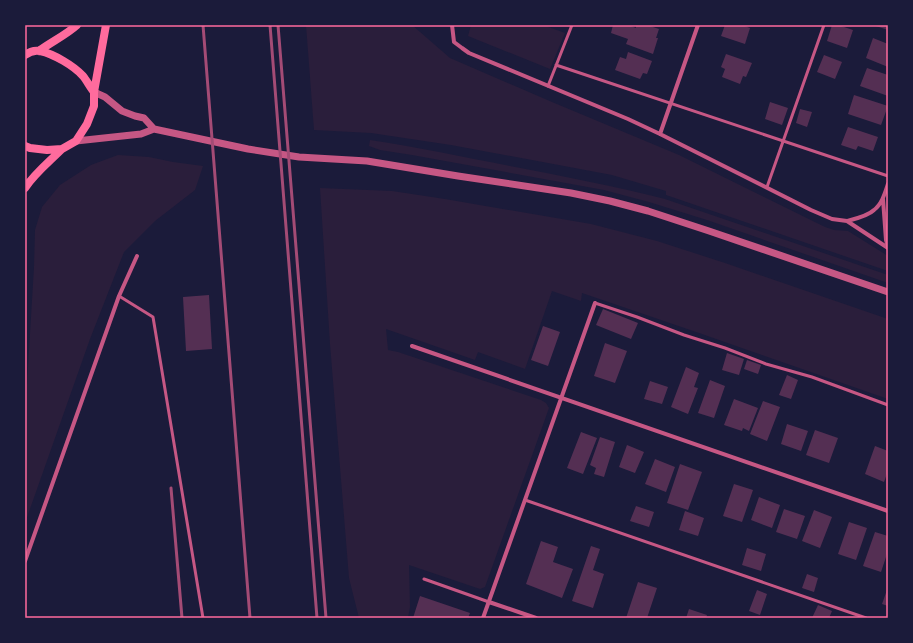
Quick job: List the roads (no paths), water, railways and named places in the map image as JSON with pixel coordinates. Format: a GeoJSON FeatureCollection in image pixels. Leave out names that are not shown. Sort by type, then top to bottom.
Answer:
{"type":"FeatureCollection","features":[{"type":"Feature","properties":{"kind":"main road"},"geometry":{"type":"LineString","coordinates":[[26,53],[39,51],[77,25]]}},
{"type":"Feature","properties":{"kind":"main road"},"geometry":{"type":"LineString","coordinates":[[25,188],[30,180],[62,149],[76,141],[87,124],[94,106],[94,92],[98,64],[106,25]]}},
{"type":"Feature","properties":{"kind":"main road"},"geometry":{"type":"LineString","coordinates":[[39,51],[56,57],[72,66],[83,76],[94,92]]}},
{"type":"Feature","properties":{"kind":"main road"},"geometry":{"type":"LineString","coordinates":[[25,146],[47,150],[62,149]]}},
{"type":"Feature","properties":{"kind":"street"},"geometry":{"type":"LineString","coordinates":[[452,25],[454,42],[469,53],[628,119],[832,219],[847,221],[857,219],[874,210],[883,198],[888,184]]}},
{"type":"Feature","properties":{"kind":"street"},"geometry":{"type":"LineString","coordinates":[[660,134],[698,25]]}},
{"type":"Feature","properties":{"kind":"street"},"geometry":{"type":"LineString","coordinates":[[94,92],[105,97],[122,111],[144,118],[154,129]]}},
{"type":"Feature","properties":{"kind":"street"},"geometry":{"type":"LineString","coordinates":[[76,141],[141,134],[154,129],[299,157],[367,160],[570,193],[648,211],[888,292]]}},
{"type":"Feature","properties":{"kind":"street"},"geometry":{"type":"LineString","coordinates":[[883,198],[886,240],[888,247]]}},
{"type":"Feature","properties":{"kind":"street"},"geometry":{"type":"LineString","coordinates":[[847,221],[888,247]]}},
{"type":"Feature","properties":{"kind":"street"},"geometry":{"type":"LineString","coordinates":[[25,561],[119,296],[137,256]]}},
{"type":"Feature","properties":{"kind":"street"},"geometry":{"type":"LineString","coordinates":[[483,618],[595,304]]}},
{"type":"Feature","properties":{"kind":"street"},"geometry":{"type":"LineString","coordinates":[[412,346],[888,511]]}},
{"type":"Feature","properties":{"kind":"street"},"geometry":{"type":"LineString","coordinates":[[489,602],[536,618]]}},
{"type":"Feature","properties":{"kind":"lane"},"geometry":{"type":"LineString","coordinates":[[548,86],[572,25]]}},
{"type":"Feature","properties":{"kind":"lane"},"geometry":{"type":"LineString","coordinates":[[767,187],[824,25]]}},
{"type":"Feature","properties":{"kind":"lane"},"geometry":{"type":"LineString","coordinates":[[556,65],[888,176]]}},
{"type":"Feature","properties":{"kind":"lane"},"geometry":{"type":"LineString","coordinates":[[119,296],[153,317],[203,618]]}},
{"type":"Feature","properties":{"kind":"lane"},"geometry":{"type":"LineString","coordinates":[[595,304],[725,348],[766,364],[812,377],[888,405]]}},
{"type":"Feature","properties":{"kind":"lane"},"geometry":{"type":"LineString","coordinates":[[525,500],[866,618]]}},
{"type":"Feature","properties":{"kind":"lane"},"geometry":{"type":"LineString","coordinates":[[424,579],[489,602]]}},
{"type":"Feature","properties":{"kind":"railway"},"geometry":{"type":"LineString","coordinates":[[203,25],[250,618]]}},
{"type":"Feature","properties":{"kind":"railway"},"geometry":{"type":"LineString","coordinates":[[270,25],[317,618]]}},
{"type":"Feature","properties":{"kind":"railway"},"geometry":{"type":"LineString","coordinates":[[278,25],[326,618]]}},
{"type":"Feature","properties":{"kind":"railway"},"geometry":{"type":"LineString","coordinates":[[171,488],[182,618]]}}]}
